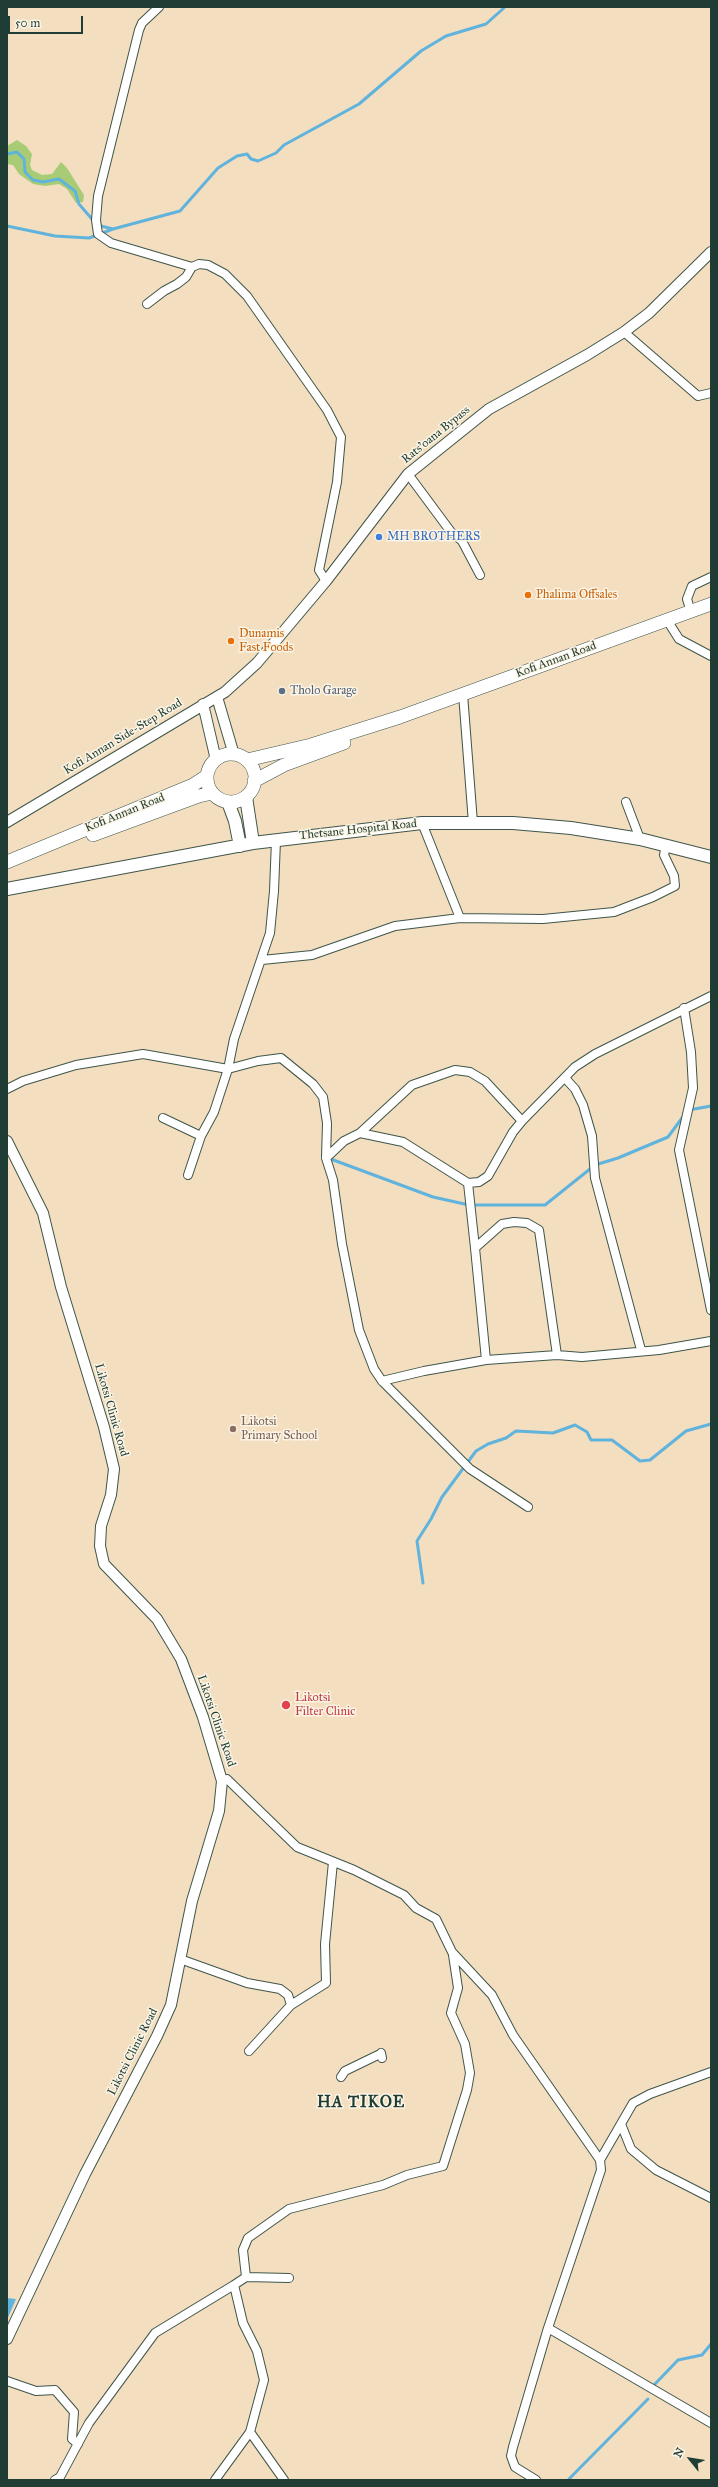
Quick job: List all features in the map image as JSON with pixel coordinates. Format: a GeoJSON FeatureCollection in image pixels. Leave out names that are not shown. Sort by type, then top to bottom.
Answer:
{"type":"FeatureCollection","features":[{"type":"Feature","properties":{"kind":"main road","name":"Kofi Annan Road"},"geometry":{"type":"LineString","coordinates":[[247,760],[311,745],[400,717],[711,604]]}},
{"type":"Feature","properties":{"kind":"main road","name":"Kofi Annan Road"},"geometry":{"type":"LineString","coordinates":[[254,781],[284,765],[342,744],[400,717]]}},
{"type":"Feature","properties":{"kind":"main road"},"geometry":{"type":"LineString","coordinates":[[225,755],[234,755],[247,760],[252,766],[254,781],[252,790],[246,797],[237,801],[228,802],[219,799],[212,793],[208,785],[207,776],[210,767],[216,760],[225,755]]}},
{"type":"Feature","properties":{"kind":"main road","name":"Kofi Annan Road"},"geometry":{"type":"LineString","coordinates":[[7,862],[193,785],[207,776]]}},
{"type":"Feature","properties":{"kind":"main road","name":"Kofi Annan Road"},"geometry":{"type":"LineString","coordinates":[[41,849],[68,845],[199,796],[212,793]]}},
{"type":"Feature","properties":{"kind":"main road"},"geometry":{"type":"LineString","coordinates":[[246,797],[247,817],[254,843]]}},
{"type":"Feature","properties":{"kind":"main road"},"geometry":{"type":"LineString","coordinates":[[228,802],[235,821],[240,846]]}},
{"type":"Feature","properties":{"kind":"main road","name":"Thetsane Hospital Road"},"geometry":{"type":"LineString","coordinates":[[7,889],[254,843],[422,823],[513,823],[564,827],[640,839],[711,857]]}},
{"type":"Feature","properties":{"kind":"street"},"geometry":{"type":"LineString","coordinates":[[159,7],[142,23],[139,30],[98,196],[96,220],[98,234],[111,244],[192,266],[199,264],[208,265],[226,274],[247,296],[327,410],[341,438],[337,482],[319,570],[326,581]]}},
{"type":"Feature","properties":{"kind":"street","name":"Rats'oana Bypass"},"geometry":{"type":"LineString","coordinates":[[203,704],[217,697],[257,663],[326,581],[408,474],[489,410],[587,355],[624,332],[649,313],[711,252]]}},
{"type":"Feature","properties":{"kind":"street"},"geometry":{"type":"LineString","coordinates":[[147,304],[181,280],[192,266]]}},
{"type":"Feature","properties":{"kind":"street"},"geometry":{"type":"LineString","coordinates":[[624,332],[698,396],[711,393]]}},
{"type":"Feature","properties":{"kind":"street"},"geometry":{"type":"LineString","coordinates":[[408,474],[451,532],[462,541],[480,574]]}},
{"type":"Feature","properties":{"kind":"street"},"geometry":{"type":"LineString","coordinates":[[691,612],[687,599],[692,586],[711,577]]}},
{"type":"Feature","properties":{"kind":"street"},"geometry":{"type":"LineString","coordinates":[[667,620],[679,639],[711,656]]}},
{"type":"Feature","properties":{"kind":"street"},"geometry":{"type":"LineString","coordinates":[[463,694],[473,823]]}},
{"type":"Feature","properties":{"kind":"street"},"geometry":{"type":"LineString","coordinates":[[217,697],[234,755]]}},
{"type":"Feature","properties":{"kind":"street"},"geometry":{"type":"LineString","coordinates":[[203,704],[216,760]]}},
{"type":"Feature","properties":{"kind":"street","name":"Kofi Annan Side-Step Road"},"geometry":{"type":"LineString","coordinates":[[7,822],[203,704]]}},
{"type":"Feature","properties":{"kind":"street"},"geometry":{"type":"LineString","coordinates":[[626,802],[640,839]]}},
{"type":"Feature","properties":{"kind":"street"},"geometry":{"type":"LineString","coordinates":[[422,823],[460,918]]}},
{"type":"Feature","properties":{"kind":"street"},"geometry":{"type":"LineString","coordinates":[[188,1175],[201,1136],[214,1112],[228,1069],[234,1039],[270,933],[274,891],[276,840]]}},
{"type":"Feature","properties":{"kind":"street"},"geometry":{"type":"LineString","coordinates":[[262,960],[312,955],[395,926],[460,918],[543,919],[614,912],[675,886],[674,876],[664,855],[666,845]]}},
{"type":"Feature","properties":{"kind":"street"},"geometry":{"type":"LineString","coordinates":[[360,1133],[403,1142],[468,1183],[479,1182],[488,1176],[513,1132],[522,1120],[575,1067],[595,1054],[684,1008],[711,996]]}},
{"type":"Feature","properties":{"kind":"street"},"geometry":{"type":"LineString","coordinates":[[684,1008],[691,1052],[693,1088],[679,1150],[711,1310]]}},
{"type":"Feature","properties":{"kind":"street"},"geometry":{"type":"LineString","coordinates":[[7,1089],[23,1081],[76,1066],[143,1054],[228,1069],[258,1060],[281,1058],[313,1084],[323,1097],[327,1123],[326,1158],[333,1180],[342,1244],[359,1330],[374,1369],[382,1381],[456,1453],[470,1470],[528,1507]]}},
{"type":"Feature","properties":{"kind":"street"},"geometry":{"type":"LineString","coordinates":[[326,1158],[344,1141],[360,1133],[412,1084],[456,1070],[470,1072],[484,1081],[522,1120]]}},
{"type":"Feature","properties":{"kind":"street"},"geometry":{"type":"LineString","coordinates":[[565,1078],[575,1090],[583,1105],[592,1136],[595,1178],[641,1350]]}},
{"type":"Feature","properties":{"kind":"street"},"geometry":{"type":"LineString","coordinates":[[163,1118],[201,1136]]}},
{"type":"Feature","properties":{"kind":"street","name":"Likotsi Clinic Road"},"geometry":{"type":"LineString","coordinates":[[7,1141],[43,1212],[61,1287],[104,1427],[114,1469],[111,1495],[101,1526],[100,1546],[104,1564],[157,1619],[181,1659],[203,1717],[222,1782],[219,1811],[192,1901],[171,2005],[157,2036],[85,2174],[7,2339]]}},
{"type":"Feature","properties":{"kind":"street"},"geometry":{"type":"LineString","coordinates":[[468,1183],[486,1360]]}},
{"type":"Feature","properties":{"kind":"street"},"geometry":{"type":"LineString","coordinates":[[475,1248],[502,1224],[514,1222],[527,1223],[539,1230],[557,1355]]}},
{"type":"Feature","properties":{"kind":"street"},"geometry":{"type":"LineString","coordinates":[[382,1381],[424,1371],[486,1360],[557,1355],[582,1357],[641,1350],[659,1350],[711,1341]]}},
{"type":"Feature","properties":{"kind":"street"},"geometry":{"type":"LineString","coordinates":[[222,1782],[227,1779],[297,1847],[354,1870],[404,1895],[416,1908],[436,1919],[452,1952],[458,1988],[451,2013],[465,2044],[470,2074],[467,2090],[443,2166],[407,2175],[383,2185],[289,2208],[248,2238],[243,2250],[246,2276]]}},
{"type":"Feature","properties":{"kind":"street"},"geometry":{"type":"LineString","coordinates":[[249,2051],[291,2004],[326,1983],[325,1944],[332,1862]]}},
{"type":"Feature","properties":{"kind":"street"},"geometry":{"type":"LineString","coordinates":[[452,1952],[492,1995],[513,2035],[600,2160],[601,2170],[548,2328],[511,2456],[515,2468],[536,2480]]}},
{"type":"Feature","properties":{"kind":"street"},"geometry":{"type":"LineString","coordinates":[[180,1959],[247,1983],[280,1989],[288,1995],[291,2004]]}},
{"type":"Feature","properties":{"kind":"street"},"geometry":{"type":"LineString","coordinates":[[341,2077],[345,2071],[381,2053],[382,2058]]}},
{"type":"Feature","properties":{"kind":"street"},"geometry":{"type":"LineString","coordinates":[[600,2160],[634,2103],[650,2094],[711,2072]]}},
{"type":"Feature","properties":{"kind":"street"},"geometry":{"type":"LineString","coordinates":[[621,2124],[631,2149],[656,2170],[711,2198]]}},
{"type":"Feature","properties":{"kind":"street"},"geometry":{"type":"LineString","coordinates":[[59,2479],[89,2423],[155,2333],[234,2286],[246,2276],[289,2278]]}},
{"type":"Feature","properties":{"kind":"street"},"geometry":{"type":"LineString","coordinates":[[215,2480],[250,2432],[264,2380],[257,2351],[243,2323],[234,2286]]}},
{"type":"Feature","properties":{"kind":"street"},"geometry":{"type":"LineString","coordinates":[[548,2328],[711,2423]]}},
{"type":"Feature","properties":{"kind":"street"},"geometry":{"type":"LineString","coordinates":[[7,2381],[36,2391],[55,2390],[74,2412],[72,2439],[78,2444]]}},
{"type":"Feature","properties":{"kind":"street"},"geometry":{"type":"LineString","coordinates":[[250,2432],[284,2480]]}},
{"type":"Feature","properties":{"kind":"green space"},"geometry":{"type":"Polygon","coordinates":[[[17,140],[26,146],[32,154],[30,165],[32,170],[42,175],[52,174],[61,162],[67,168],[84,195],[83,202],[76,203],[67,189],[59,184],[45,186],[33,184],[19,174],[13,165],[7,164],[7,146],[17,140]]]}},
{"type":"Feature","properties":{"kind":"water"},"geometry":{"type":"Polygon","coordinates":[[[7,2298],[16,2299],[7,2320],[7,2298]]]}},
{"type":"Feature","properties":{"kind":"waterway"},"geometry":{"type":"LineString","coordinates":[[7,226],[55,236],[89,238],[113,229],[180,211],[218,168],[237,156],[247,154],[251,159],[258,161],[276,153],[284,145],[359,104],[421,51],[446,36],[486,24],[505,7]]}},
{"type":"Feature","properties":{"kind":"waterway"},"geometry":{"type":"LineString","coordinates":[[7,154],[17,152],[24,159],[25,172],[33,180],[43,182],[59,179],[75,191],[79,204],[97,225],[113,229]]}},
{"type":"Feature","properties":{"kind":"waterway"},"geometry":{"type":"LineString","coordinates":[[689,1110],[711,1106]]}},
{"type":"Feature","properties":{"kind":"waterway"},"geometry":{"type":"LineString","coordinates":[[328,1158],[433,1197],[469,1205],[545,1205],[595,1165],[618,1158],[668,1137],[685,1114]]}},
{"type":"Feature","properties":{"kind":"waterway"},"geometry":{"type":"LineString","coordinates":[[423,1583],[417,1541],[431,1519],[442,1497],[476,1451],[488,1444],[506,1438],[516,1431],[553,1433],[575,1425],[587,1432],[591,1440],[612,1440],[640,1461],[650,1460],[686,1431],[711,1424]]}},
{"type":"Feature","properties":{"kind":"waterway"},"geometry":{"type":"LineString","coordinates":[[655,2384],[678,2360],[702,2355],[711,2344]]}},
{"type":"Feature","properties":{"kind":"waterway"},"geometry":{"type":"LineString","coordinates":[[569,2479],[648,2399]]}},
{"type":"Feature","properties":{"kind":"place","name":"MH BROTHERS"},"geometry":{"type":"Point","coordinates":[379,537]}},
{"type":"Feature","properties":{"kind":"place","name":"Phalima Offsales"},"geometry":{"type":"Point","coordinates":[528,595]}},
{"type":"Feature","properties":{"kind":"place","name":"Dunamis Fast Foods"},"geometry":{"type":"Point","coordinates":[231,641]}},
{"type":"Feature","properties":{"kind":"place","name":"Tholo Garage"},"geometry":{"type":"Point","coordinates":[282,691]}},
{"type":"Feature","properties":{"kind":"place","name":"Likotsi Primary School"},"geometry":{"type":"Point","coordinates":[233,1429]}},
{"type":"Feature","properties":{"kind":"place","name":"Likotsi Filter Clinic"},"geometry":{"type":"Point","coordinates":[286,1705]}},
{"type":"Feature","properties":{"kind":"district","name":"HA TIKOE"},"geometry":{"type":"Point","coordinates":[361,2103]}}]}
